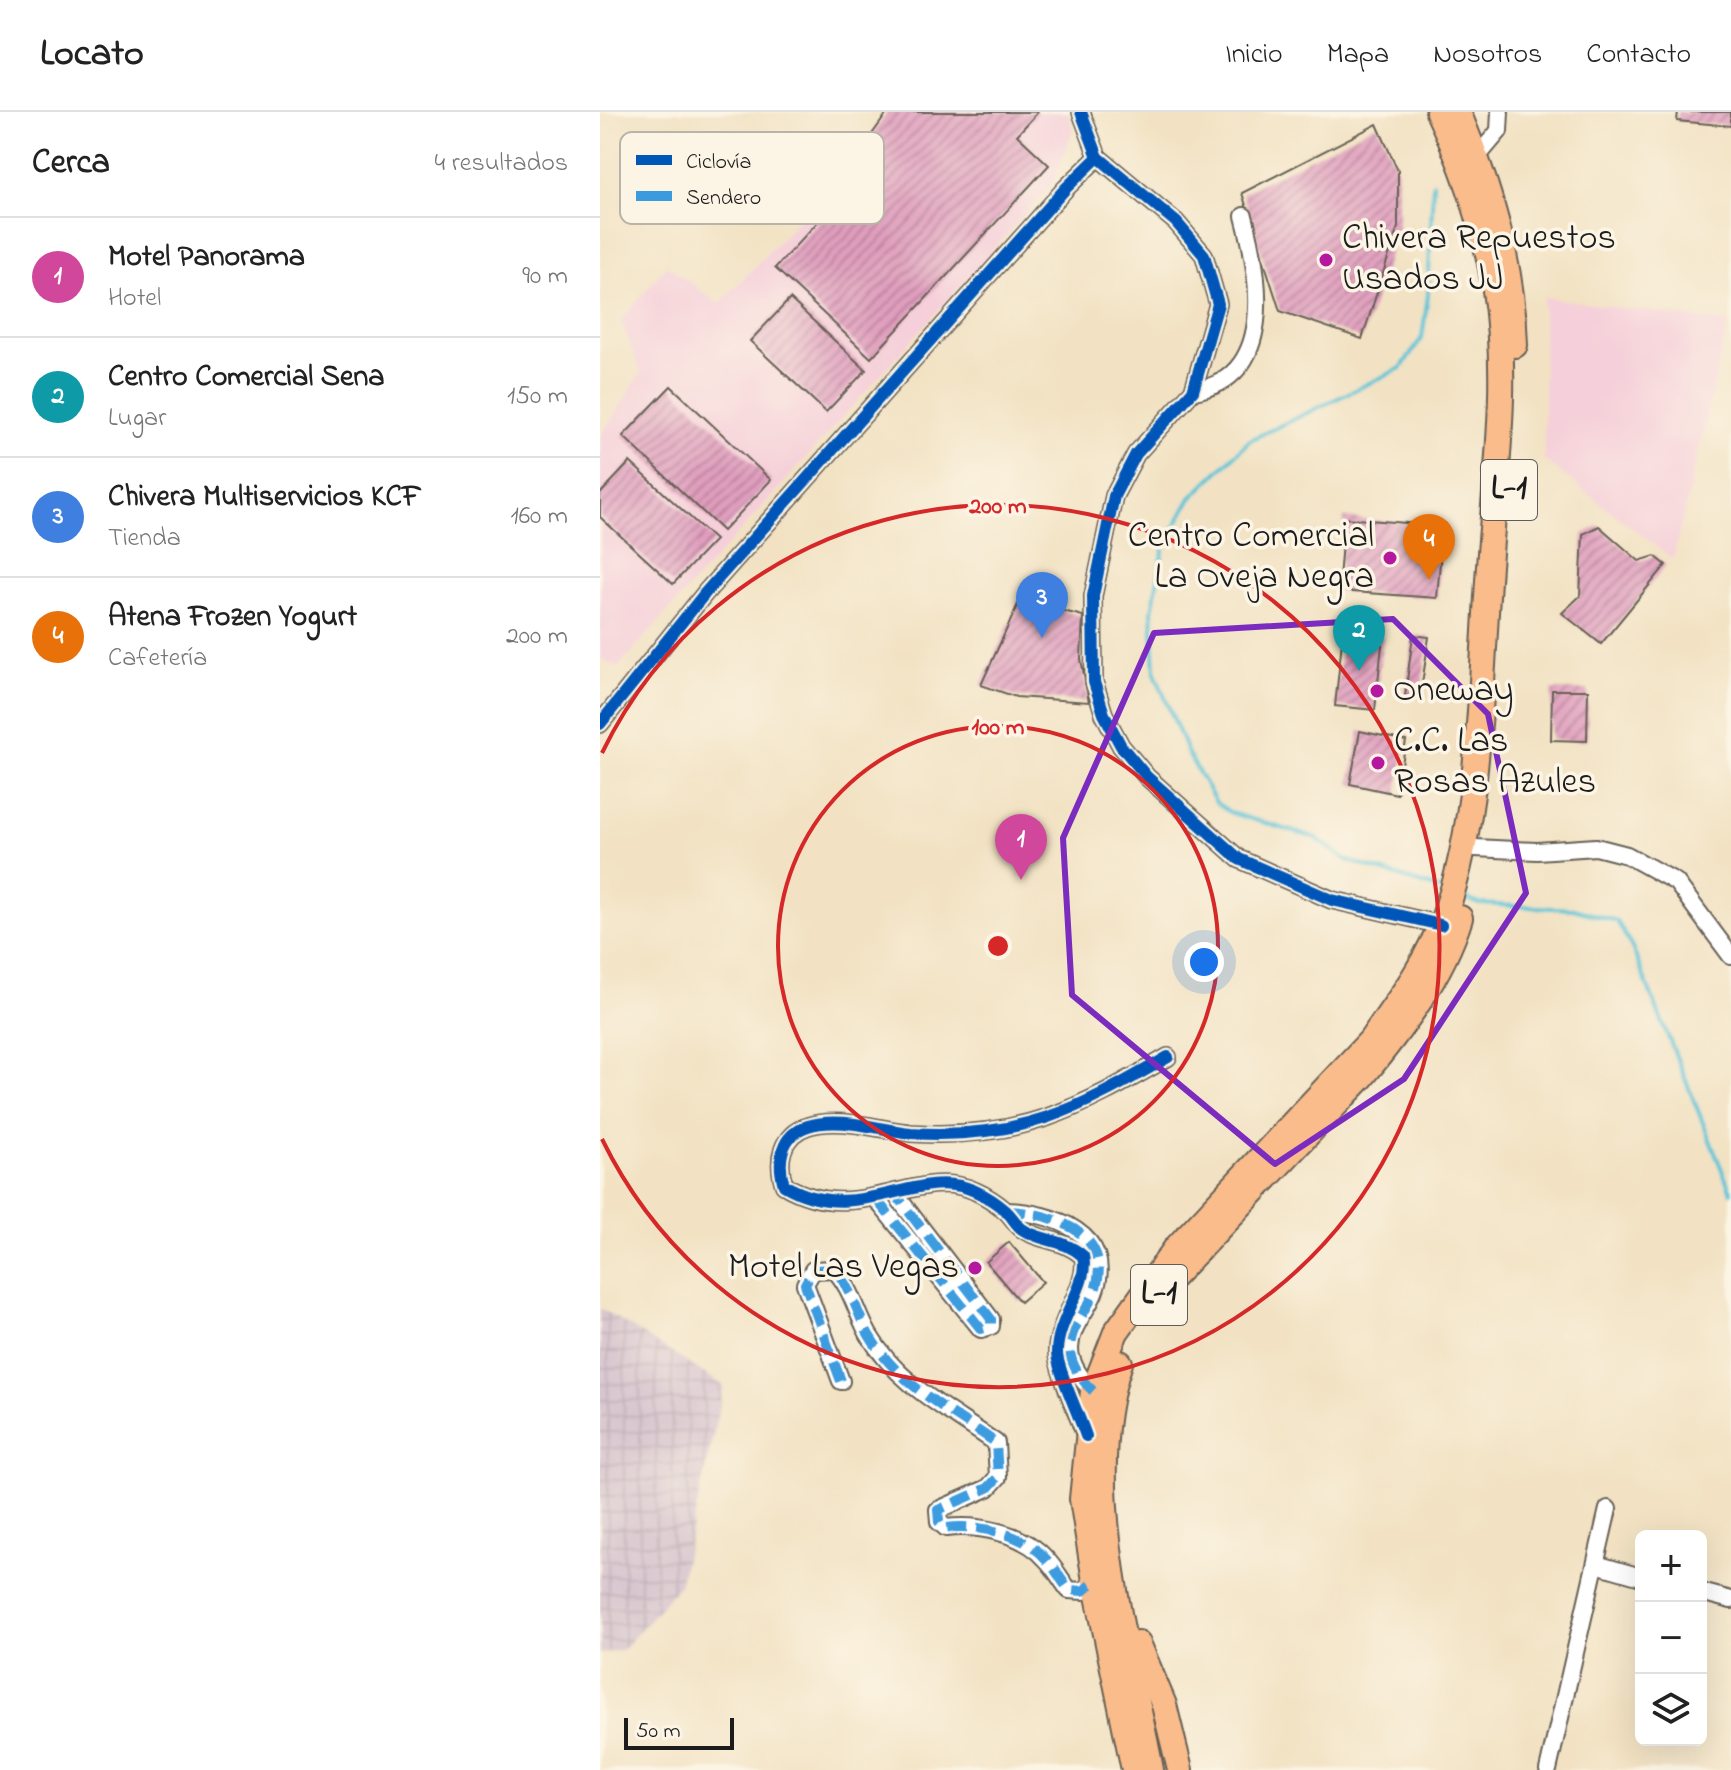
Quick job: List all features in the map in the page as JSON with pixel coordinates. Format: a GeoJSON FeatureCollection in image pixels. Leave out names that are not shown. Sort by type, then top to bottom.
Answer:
{"type":"FeatureCollection","features":[{"type":"Feature","properties":{"kind":"main road","name":"L-1"},"geometry":{"type":"LineString","coordinates":[[1438,112],[1471,193],[1491,269],[1501,348],[1484,660],[1464,874]]}},
{"type":"Feature","properties":{"kind":"main road","name":"L-1"},"geometry":{"type":"LineString","coordinates":[[1134,1770],[1114,1660],[1095,1581],[1082,1499],[1086,1436],[1093,1391],[1116,1332],[1196,1223],[1370,1041],[1450,916],[1475,848],[1499,663],[1516,382],[1514,302],[1493,207],[1458,112]]}},
{"type":"Feature","properties":{"kind":"main road","name":"L-1"},"geometry":{"type":"LineString","coordinates":[[1151,1770],[1107,1529],[1103,1446],[1112,1388],[1125,1351],[1165,1286],[1391,1042],[1446,953],[1450,916]]}},
{"type":"Feature","properties":{"kind":"main road"},"geometry":{"type":"LineString","coordinates":[[1119,1597],[1164,1705],[1180,1770]]}},
{"type":"Feature","properties":{"kind":"main road"},"geometry":{"type":"LineString","coordinates":[[1114,1660],[1119,1770]]}},
{"type":"Feature","properties":{"kind":"street"},"geometry":{"type":"LineString","coordinates":[[1081,112],[1098,157],[1176,222],[1204,255],[1218,304],[1193,391],[1136,454],[1114,496],[1093,596],[1094,682],[1104,714],[1121,746],[1147,777],[1239,859],[1332,900],[1450,916]]}},
{"type":"Feature","properties":{"kind":"street"},"geometry":{"type":"LineString","coordinates":[[1477,157],[1499,131],[1500,112]]}},
{"type":"Feature","properties":{"kind":"street"},"geometry":{"type":"LineString","coordinates":[[600,724],[706,592],[1066,188],[1098,157]]}},
{"type":"Feature","properties":{"kind":"street"},"geometry":{"type":"LineString","coordinates":[[1193,391],[1214,388],[1233,374],[1249,349],[1258,316],[1258,286],[1244,216]]}},
{"type":"Feature","properties":{"kind":"street"},"geometry":{"type":"LineString","coordinates":[[1475,848],[1537,851],[1596,847],[1627,855],[1676,882],[1731,956]]}},
{"type":"Feature","properties":{"kind":"street"},"geometry":{"type":"LineString","coordinates":[[1086,1436],[1056,1356],[1058,1333],[1084,1276],[1083,1256],[1061,1241],[1022,1229],[1006,1211],[974,1190],[949,1185],[924,1186],[876,1199],[827,1201],[804,1196],[784,1185],[777,1164],[787,1140],[808,1126],[842,1124],[911,1133],[1006,1131],[1057,1117],[1092,1101],[1168,1057]]}},
{"type":"Feature","properties":{"kind":"street"},"geometry":{"type":"LineString","coordinates":[[876,1199],[981,1329],[991,1326],[991,1319],[896,1195]]}},
{"type":"Feature","properties":{"kind":"street"},"geometry":{"type":"LineString","coordinates":[[1006,1211],[1033,1211],[1066,1222],[1095,1248],[1098,1259],[1095,1292],[1072,1333],[1069,1352],[1080,1376],[1093,1391]]}},
{"type":"Feature","properties":{"kind":"street"},"geometry":{"type":"LineString","coordinates":[[841,1381],[805,1284],[813,1270],[834,1269],[846,1282],[869,1335],[915,1389],[996,1443],[998,1477],[975,1495],[938,1510],[939,1522],[946,1528],[982,1527],[1013,1539],[1044,1556],[1069,1590],[1083,1591],[1095,1581]]}},
{"type":"Feature","properties":{"kind":"street"},"geometry":{"type":"LineString","coordinates":[[1548,1770],[1608,1509]]}},
{"type":"Feature","properties":{"kind":"street"},"geometry":{"type":"LineString","coordinates":[[1596,1564],[1635,1575]]}},
{"type":"Feature","properties":{"kind":"street"},"geometry":{"type":"LineString","coordinates":[[1707,1594],[1731,1600]]}},
{"type":"Feature","properties":{"kind":"highlighted area"},"geometry":{"type":"Polygon","coordinates":[[[1393,619],[1488,714],[1526,893],[1404,1079],[1275,1164],[1072,995],[1063,838],[1154,633],[1393,619]]]}},
{"type":"Feature","properties":{"kind":"shaded area"},"geometry":{"type":"Polygon","coordinates":[[[891,112],[1068,112],[1073,130],[1054,182],[617,668],[600,657],[600,437],[641,373],[621,321],[667,265],[719,304],[795,224],[884,224],[884,132],[877,132],[891,112]]]}},
{"type":"Feature","properties":{"kind":"shaded area"},"geometry":{"type":"Polygon","coordinates":[[[1543,297],[1728,323],[1673,559],[1544,460],[1543,297]]]}},
{"type":"Feature","properties":{"kind":"shaded area"},"geometry":{"type":"Polygon","coordinates":[[[600,1308],[724,1386],[679,1585],[623,1649],[600,1654],[600,1308]]]}},
{"type":"Feature","properties":{"kind":"building"},"geometry":{"type":"Polygon","coordinates":[[[888,112],[1038,112],[1017,135],[1049,165],[871,358],[775,268],[816,224],[884,224],[884,132],[874,132],[888,112]]]}},
{"type":"Feature","properties":{"kind":"building"},"geometry":{"type":"Polygon","coordinates":[[[1678,112],[1731,112],[1731,126],[1677,121],[1678,112]]]}},
{"type":"Feature","properties":{"kind":"building","name":"Chivera Repuestos Usados JJ"},"geometry":{"type":"Polygon","coordinates":[[[1377,124],[1398,171],[1398,227],[1362,339],[1280,311],[1242,193],[1377,124]]]}},
{"type":"Feature","properties":{"kind":"building"},"geometry":{"type":"Polygon","coordinates":[[[790,299],[866,370],[826,412],[750,341],[790,299]]]}},
{"type":"Feature","properties":{"kind":"building"},"geometry":{"type":"Polygon","coordinates":[[[671,386],[771,480],[723,531],[623,436],[671,386]]]}},
{"type":"Feature","properties":{"kind":"building"},"geometry":{"type":"Polygon","coordinates":[[[630,462],[715,540],[673,584],[600,517],[600,494],[630,462]]]}},
{"type":"Feature","properties":{"kind":"building","name":"Centro Comercial La Oveja Negra"},"geometry":{"type":"Polygon","coordinates":[[[1344,518],[1443,526],[1437,598],[1338,591],[1344,518]]]}},
{"type":"Feature","properties":{"kind":"building"},"geometry":{"type":"Polygon","coordinates":[[[1599,526],[1639,561],[1655,556],[1666,565],[1601,644],[1562,613],[1580,596],[1583,534],[1599,526]]]}},
{"type":"Feature","properties":{"kind":"building"},"geometry":{"type":"Polygon","coordinates":[[[1020,600],[1083,616],[1081,659],[1089,702],[1016,697],[981,685],[1020,600]]]}},
{"type":"Feature","properties":{"kind":"building"},"geometry":{"type":"Polygon","coordinates":[[[1343,632],[1383,636],[1375,710],[1335,706],[1343,632]]]}},
{"type":"Feature","properties":{"kind":"building"},"geometry":{"type":"Polygon","coordinates":[[[1413,635],[1429,637],[1420,698],[1405,696],[1413,635]]]}},
{"type":"Feature","properties":{"kind":"building"},"geometry":{"type":"Polygon","coordinates":[[[1552,690],[1588,690],[1587,741],[1551,740],[1552,690]]]}},
{"type":"Feature","properties":{"kind":"building","name":"C.C. Las Rosas Azules"},"geometry":{"type":"Polygon","coordinates":[[[1360,731],[1406,741],[1397,794],[1350,784],[1360,731]]]}},
{"type":"Feature","properties":{"kind":"building"},"geometry":{"type":"Polygon","coordinates":[[[1009,1242],[1043,1282],[1020,1302],[986,1262],[1009,1242]]]}},
{"type":"Feature","properties":{"kind":"waterway"},"geometry":{"type":"LineString","coordinates":[[1433,183],[1428,295],[1422,338],[1401,368],[1250,440],[1191,498],[1164,546],[1152,611],[1155,673],[1187,752],[1216,803],[1231,813],[1315,838],[1346,860],[1445,891]]}},
{"type":"Feature","properties":{"kind":"waterway"},"geometry":{"type":"LineString","coordinates":[[1461,897],[1480,904],[1573,909],[1617,921],[1633,950],[1731,1192]]}},
{"type":"Feature","properties":{"kind":"marked path"},"geometry":{"type":"LineString","coordinates":[[876,1199],[981,1329],[991,1326],[991,1319],[896,1195]]}},
{"type":"Feature","properties":{"kind":"marked path"},"geometry":{"type":"LineString","coordinates":[[1006,1211],[1024,1212],[1060,1222],[1076,1230],[1088,1241],[1096,1255],[1099,1273],[1094,1293],[1075,1327],[1070,1349],[1077,1372],[1093,1391]]}},
{"type":"Feature","properties":{"kind":"marked path"},"geometry":{"type":"LineString","coordinates":[[841,1381],[805,1284],[813,1270],[834,1269],[840,1276],[869,1335],[895,1369],[926,1396],[996,1443],[998,1477],[988,1488],[938,1510],[939,1522],[946,1528],[1000,1532],[1026,1543],[1049,1563],[1069,1590],[1083,1591],[1095,1581]]}},
{"type":"Feature","properties":{"kind":"cycle path"},"geometry":{"type":"LineString","coordinates":[[1081,112],[1098,157],[1176,222],[1204,255],[1218,304],[1193,391],[1136,454],[1114,496],[1093,596],[1094,682],[1104,714],[1121,746],[1147,777],[1239,859],[1332,900],[1441,925]]}},
{"type":"Feature","properties":{"kind":"cycle path"},"geometry":{"type":"LineString","coordinates":[[600,724],[706,592],[1066,188],[1098,157]]}},
{"type":"Feature","properties":{"kind":"cycle path"},"geometry":{"type":"LineString","coordinates":[[1086,1436],[1064,1380],[1057,1352],[1062,1327],[1082,1278],[1083,1256],[1068,1246],[1029,1233],[1008,1213],[975,1191],[954,1185],[932,1185],[862,1199],[837,1201],[811,1197],[784,1185],[781,1159],[791,1136],[820,1123],[950,1134],[1017,1126],[1076,1106],[1168,1057]]}},
{"type":"Feature","properties":{"kind":"place","name":"Chivera Repuestos Usados JJ"},"geometry":{"type":"Point","coordinates":[1326,260]}},
{"type":"Feature","properties":{"kind":"place","name":"Centro Comercial La Oveja Negra"},"geometry":{"type":"Point","coordinates":[1390,558]}},
{"type":"Feature","properties":{"kind":"place","name":"Atena Frozen Yogurt"},"geometry":{"type":"Point","coordinates":[1429,580]}},
{"type":"Feature","properties":{"kind":"place","name":"Chivera Multiservicios KCF"},"geometry":{"type":"Point","coordinates":[1042,638]}},
{"type":"Feature","properties":{"kind":"place","name":"Centro Comercial Sena"},"geometry":{"type":"Point","coordinates":[1359,671]}},
{"type":"Feature","properties":{"kind":"place","name":"Oneway"},"geometry":{"type":"Point","coordinates":[1377,691]}},
{"type":"Feature","properties":{"kind":"place","name":"C.C. Las Rosas Azules"},"geometry":{"type":"Point","coordinates":[1378,763]}},
{"type":"Feature","properties":{"kind":"place","name":"Motel Panorama"},"geometry":{"type":"Point","coordinates":[1021,880]}},
{"type":"Feature","properties":{"kind":"place","name":"Motel Las Vegas"},"geometry":{"type":"Point","coordinates":[975,1268]}}]}
